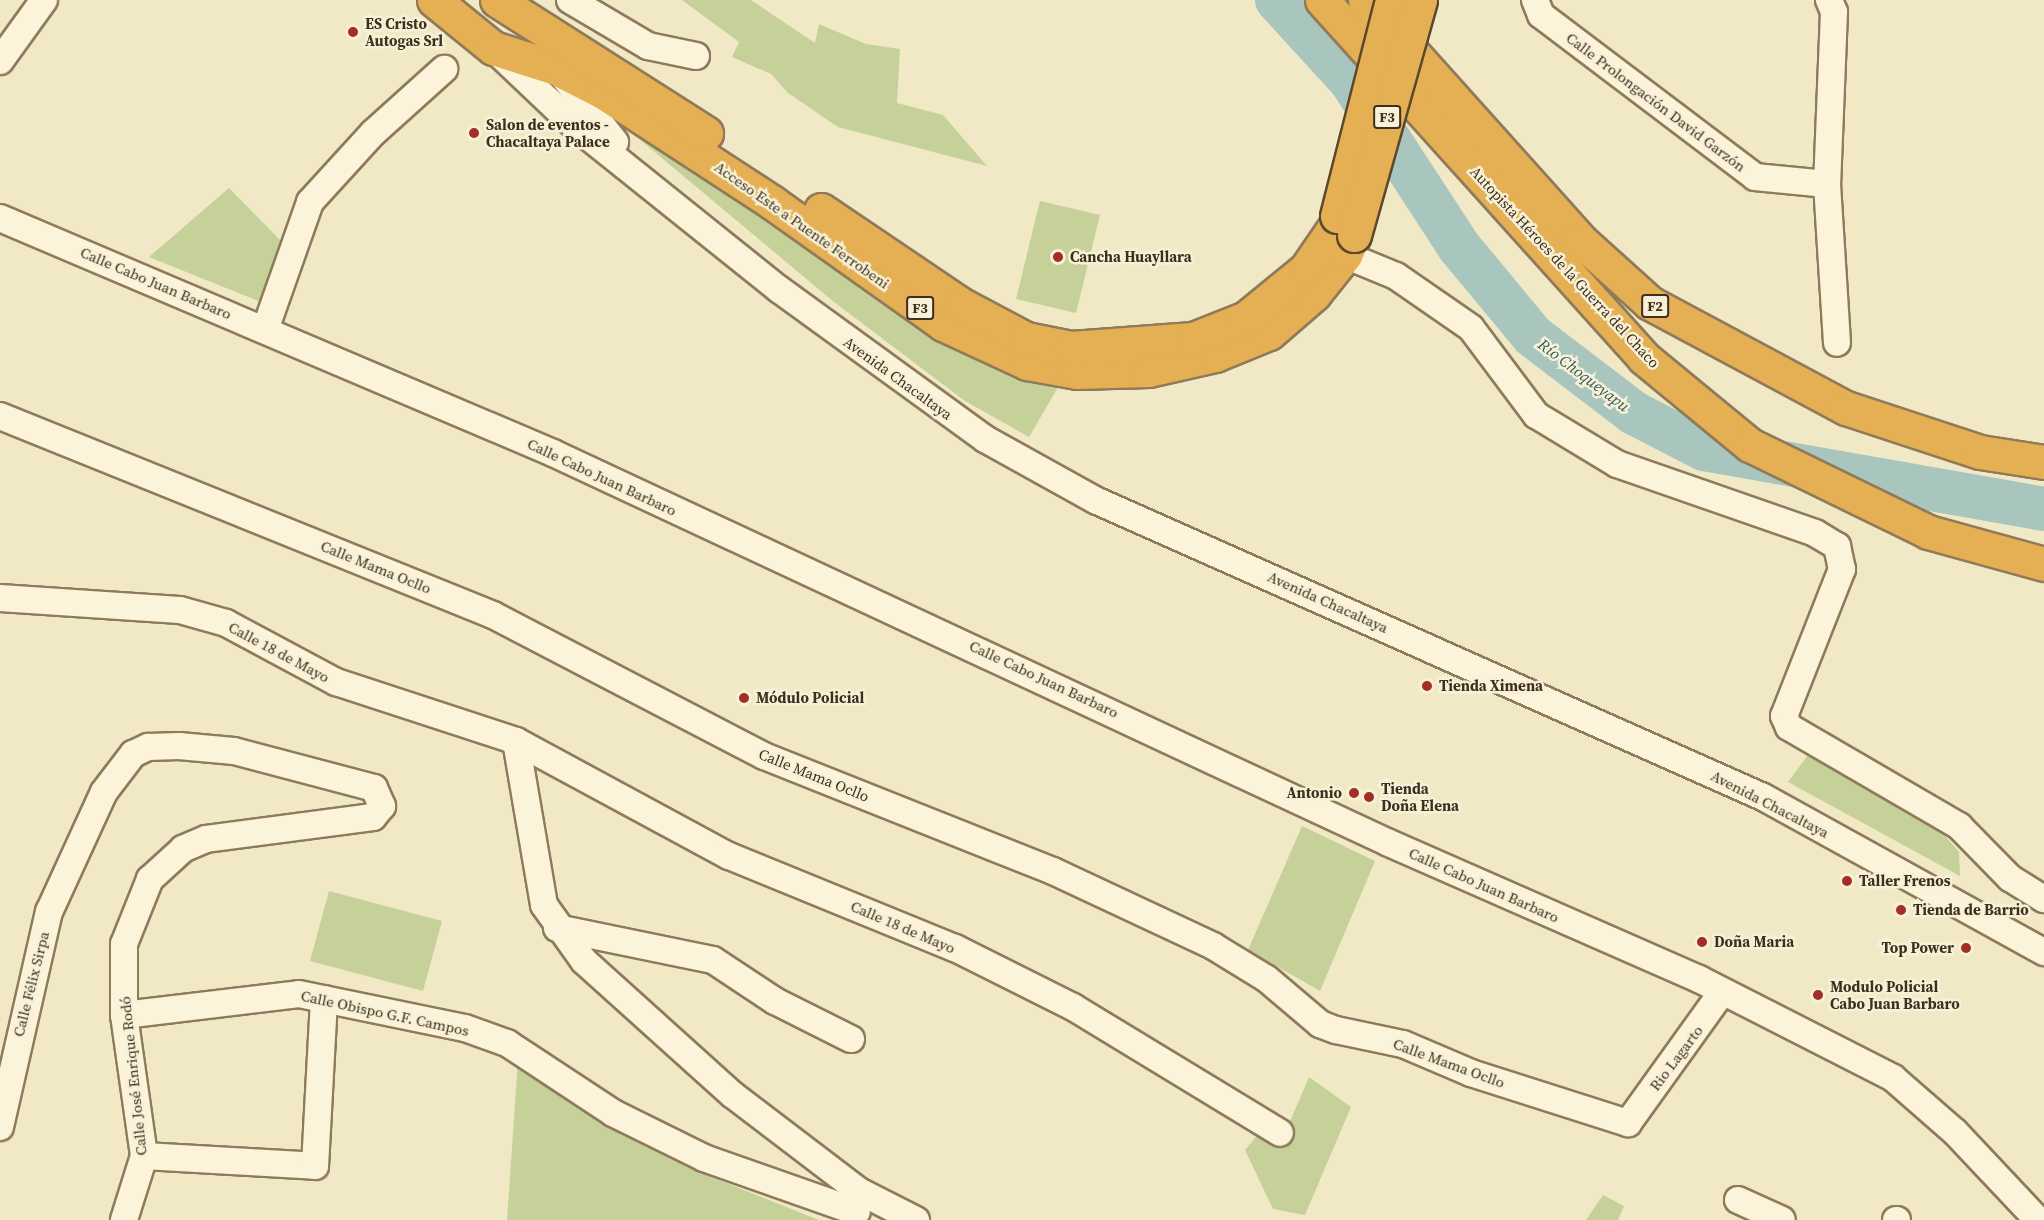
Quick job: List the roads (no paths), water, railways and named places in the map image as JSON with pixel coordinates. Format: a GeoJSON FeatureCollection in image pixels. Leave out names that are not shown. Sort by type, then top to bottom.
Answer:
{"type":"FeatureCollection","features":[{"type":"Feature","properties":{"kind":"highway","name":"F3"},"geometry":{"type":"LineString","coordinates":[[434,0],[493,48]]}},
{"type":"Feature","properties":{"kind":"highway","name":"Autopista Héroes de la Guerra del Chaco"},"geometry":{"type":"LineString","coordinates":[[1322,0],[1644,358],[1750,445],[1928,532],[2044,564]]}},
{"type":"Feature","properties":{"kind":"highway","name":"Autopista Héroes de la Guerra del Chaco"},"geometry":{"type":"LineString","coordinates":[[1365,0],[1581,240],[1650,303],[1846,408],[1980,452],[2044,462]]}},
{"type":"Feature","properties":{"kind":"highway","name":"F3"},"geometry":{"type":"LineString","coordinates":[[1344,239],[1392,0]]}},
{"type":"Feature","properties":{"kind":"highway","name":"F3"},"geometry":{"type":"LineString","coordinates":[[1344,239],[1420,0]]}},
{"type":"Feature","properties":{"kind":"highway","name":"Acceso Este a Puente Ferrobeni"},"geometry":{"type":"LineString","coordinates":[[499,1],[609,68],[962,305],[1026,339],[1071,348],[1116,349],[1193,339],[1246,318],[1344,239]]}},
{"type":"Feature","properties":{"kind":"highway","name":"Acceso Este a Puente Ferrobeni"},"geometry":{"type":"LineString","coordinates":[[493,48],[556,68],[773,203],[943,324],[1027,363],[1077,372],[1149,370],[1215,356],[1269,333],[1314,294],[1344,239]]}},
{"type":"Feature","properties":{"kind":"street"},"geometry":{"type":"LineString","coordinates":[[0,61],[44,0]]}},
{"type":"Feature","properties":{"kind":"street"},"geometry":{"type":"LineString","coordinates":[[570,0],[648,46],[696,56]]}},
{"type":"Feature","properties":{"kind":"street","name":"Calle Prolongación David Garzón"},"geometry":{"type":"LineString","coordinates":[[1535,0],[1541,15],[1755,177],[1827,184]]}},
{"type":"Feature","properties":{"kind":"street"},"geometry":{"type":"LineString","coordinates":[[1829,0],[1834,12],[1827,184],[1837,343]]}},
{"type":"Feature","properties":{"kind":"street","name":"Avenida Chacaltaya"},"geometry":{"type":"LineString","coordinates":[[493,48],[575,126],[653,185],[780,290],[935,407],[1095,500],[1763,797],[2033,946]]}},
{"type":"Feature","properties":{"kind":"street","name":"Avenida Chacaltaya"},"geometry":{"type":"LineString","coordinates":[[556,68],[653,185]]}},
{"type":"Feature","properties":{"kind":"street"},"geometry":{"type":"LineString","coordinates":[[265,330],[310,202],[373,133],[444,69]]}},
{"type":"Feature","properties":{"kind":"street","name":"Calle Cabo Juan Barbaro"},"geometry":{"type":"LineString","coordinates":[[0,218],[553,453],[1722,992],[1893,1078],[1955,1132],[2038,1220]]}},
{"type":"Feature","properties":{"kind":"street"},"geometry":{"type":"LineString","coordinates":[[1344,239],[1471,328],[1536,415],[1617,464],[1815,533],[1837,546],[1842,569],[1784,716],[1789,727],[1959,826],[2010,878],[2044,899]]}},
{"type":"Feature","properties":{"kind":"street","name":"Calle Mama Ocllo"},"geometry":{"type":"LineString","coordinates":[[0,416],[492,615],[685,722],[1053,872],[1213,946],[1267,979],[1320,1024],[1403,1044],[1470,1072],[1628,1123]]}},
{"type":"Feature","properties":{"kind":"street","name":"Calle 18 de Mayo"},"geometry":{"type":"LineString","coordinates":[[0,598],[180,610],[226,623],[336,682],[516,741],[729,856],[955,948],[1073,1007],[1280,1132]]}},
{"type":"Feature","properties":{"kind":"street"},"geometry":{"type":"LineString","coordinates":[[516,741],[530,846],[544,905],[557,928],[584,961],[860,1208],[916,1220]]}},
{"type":"Feature","properties":{"kind":"street","name":"Calle José Enrique Rodó"},"geometry":{"type":"LineString","coordinates":[[49,912],[104,792],[123,763],[148,747],[234,751],[338,774],[378,793],[381,809],[365,819],[206,839],[166,861],[137,903],[124,944],[124,1015],[144,1156],[124,1220]]}},
{"type":"Feature","properties":{"kind":"street","name":"Calle Félix Sirpa"},"geometry":{"type":"LineString","coordinates":[[0,1126],[49,912]]}},
{"type":"Feature","properties":{"kind":"street"},"geometry":{"type":"LineString","coordinates":[[557,928],[713,960],[775,1001],[851,1039]]}},
{"type":"Feature","properties":{"kind":"street"},"geometry":{"type":"LineString","coordinates":[[2033,946],[2044,973]]}},
{"type":"Feature","properties":{"kind":"street","name":"Rio Lagarto"},"geometry":{"type":"LineString","coordinates":[[1628,1123],[1722,992]]}},
{"type":"Feature","properties":{"kind":"street","name":"Calle Obispo G.F. Campos"},"geometry":{"type":"LineString","coordinates":[[124,1015],[259,997],[324,999],[465,1028],[507,1043],[613,1113],[704,1158],[860,1208]]}},
{"type":"Feature","properties":{"kind":"street"},"geometry":{"type":"LineString","coordinates":[[144,1156],[315,1166],[324,999]]}},
{"type":"Feature","properties":{"kind":"street"},"geometry":{"type":"LineString","coordinates":[[1738,1200],[1782,1220]]}},
{"type":"Feature","properties":{"kind":"waterway","name":"Río Choqueyapu"},"geometry":{"type":"LineString","coordinates":[[1277,0],[1351,81],[1460,248],[1533,336],[1634,413],[1704,449],[2044,509]]}},
{"type":"Feature","properties":{"kind":"place","name":"ES Cristo Autogas Srl"},"geometry":{"type":"Point","coordinates":[353,32]}},
{"type":"Feature","properties":{"kind":"place","name":"Salon de eventos - Chacaltaya Palace"},"geometry":{"type":"Point","coordinates":[474,133]}},
{"type":"Feature","properties":{"kind":"place","name":"Cancha Huayllara"},"geometry":{"type":"Point","coordinates":[1058,257]}},
{"type":"Feature","properties":{"kind":"place","name":"Tienda Ximena"},"geometry":{"type":"Point","coordinates":[1427,686]}},
{"type":"Feature","properties":{"kind":"place","name":"Módulo Policial"},"geometry":{"type":"Point","coordinates":[744,698]}},
{"type":"Feature","properties":{"kind":"place","name":"Antonio"},"geometry":{"type":"Point","coordinates":[1354,793]}},
{"type":"Feature","properties":{"kind":"place","name":"Tienda Doña Elena"},"geometry":{"type":"Point","coordinates":[1369,797]}},
{"type":"Feature","properties":{"kind":"place","name":"Taller Frenos"},"geometry":{"type":"Point","coordinates":[1847,881]}},
{"type":"Feature","properties":{"kind":"place","name":"Tienda de Barrio"},"geometry":{"type":"Point","coordinates":[1901,910]}},
{"type":"Feature","properties":{"kind":"place","name":"Doña Maria"},"geometry":{"type":"Point","coordinates":[1702,942]}},
{"type":"Feature","properties":{"kind":"place","name":"Top Power"},"geometry":{"type":"Point","coordinates":[1966,948]}},
{"type":"Feature","properties":{"kind":"place","name":"Modulo Policial Cabo Juan Barbaro"},"geometry":{"type":"Point","coordinates":[1818,995]}}]}
